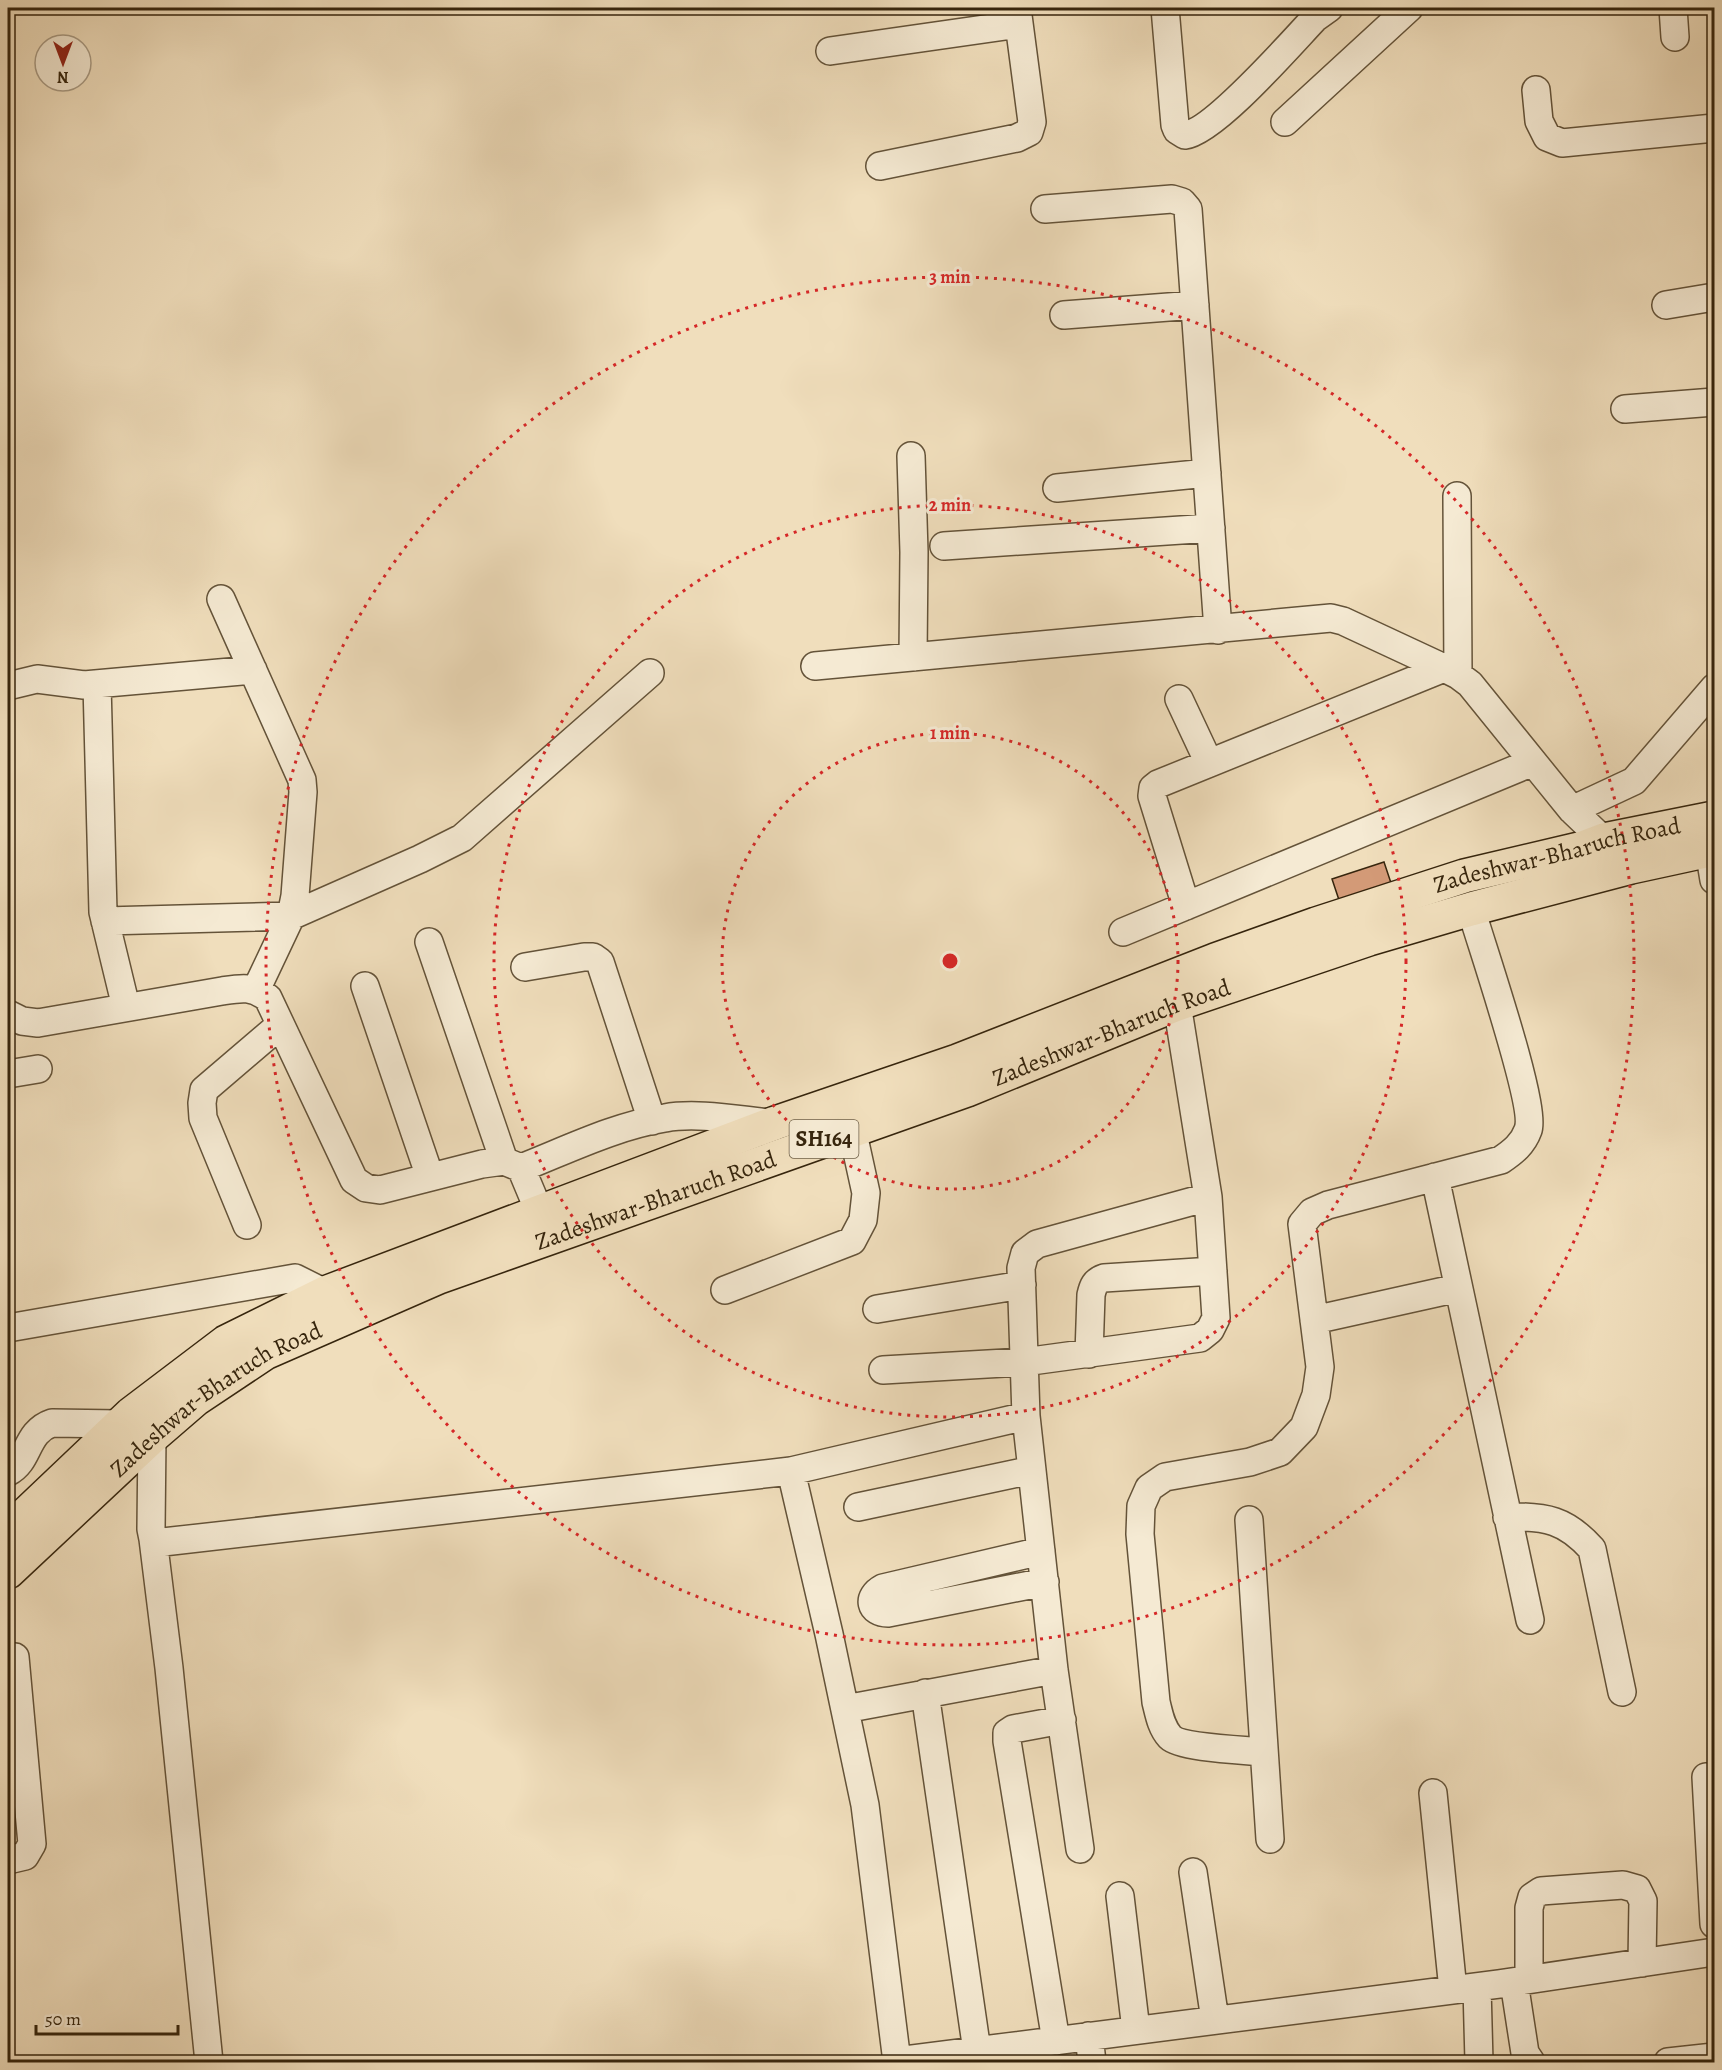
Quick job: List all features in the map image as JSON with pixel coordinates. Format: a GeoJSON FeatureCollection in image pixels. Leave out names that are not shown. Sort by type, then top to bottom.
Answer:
{"type":"FeatureCollection","features":[{"type":"Feature","properties":{"kind":"main road","name":"Zadeshwar-Bharuch Road"},"geometry":{"type":"LineString","coordinates":[[8,1531],[137,1423],[226,1342],[325,1293],[775,1124],[957,1061],[1215,960],[1316,924],[1464,876],[1583,848],[1604,840],[1714,818]]}},
{"type":"Feature","properties":{"kind":"main road","name":"Zadeshwar-Bharuch Road"},"geometry":{"type":"LineString","coordinates":[[8,1572],[137,1423],[196,1399],[265,1353],[440,1276],[967,1090],[1177,1004],[1369,939],[1470,909],[1631,867],[1713,860]]}},
{"type":"Feature","properties":{"kind":"street"},"geometry":{"type":"LineString","coordinates":[[1165,8],[1175,125],[1177,130],[1185,135],[1199,131],[1243,94],[1315,18],[1329,8]]}},
{"type":"Feature","properties":{"kind":"street"},"geometry":{"type":"LineString","coordinates":[[1285,122],[1409,8]]}},
{"type":"Feature","properties":{"kind":"street"},"geometry":{"type":"LineString","coordinates":[[1673,8],[1675,37]]}},
{"type":"Feature","properties":{"kind":"street"},"geometry":{"type":"LineString","coordinates":[[830,51],[1018,16],[1032,122],[1029,132],[1017,138],[880,166]]}},
{"type":"Feature","properties":{"kind":"street"},"geometry":{"type":"LineString","coordinates":[[1536,90],[1539,122],[1547,137],[1562,142],[1714,128]]}},
{"type":"Feature","properties":{"kind":"street"},"geometry":{"type":"LineString","coordinates":[[1045,209],[1172,199],[1182,202],[1188,209],[1218,630]]}},
{"type":"Feature","properties":{"kind":"street"},"geometry":{"type":"LineString","coordinates":[[1666,305],[1714,297]]}},
{"type":"Feature","properties":{"kind":"street"},"geometry":{"type":"LineString","coordinates":[[1064,315],[1195,305]]}},
{"type":"Feature","properties":{"kind":"street"},"geometry":{"type":"LineString","coordinates":[[1625,409],[1714,402]]}},
{"type":"Feature","properties":{"kind":"street"},"geometry":{"type":"LineString","coordinates":[[911,456],[914,552],[913,657]]}},
{"type":"Feature","properties":{"kind":"street"},"geometry":{"type":"LineString","coordinates":[[1057,488],[1207,473]]}},
{"type":"Feature","properties":{"kind":"street"},"geometry":{"type":"LineString","coordinates":[[1451,671],[1457,496]]}},
{"type":"Feature","properties":{"kind":"street"},"geometry":{"type":"LineString","coordinates":[[944,546],[1211,528]]}},
{"type":"Feature","properties":{"kind":"street"},"geometry":{"type":"LineString","coordinates":[[221,599],[302,780],[296,885],[291,916],[256,990]]}},
{"type":"Feature","properties":{"kind":"street"},"geometry":{"type":"LineString","coordinates":[[815,666],[1331,618],[1343,621],[1451,671],[1470,684],[1572,810],[1631,867]]}},
{"type":"Feature","properties":{"kind":"street"},"geometry":{"type":"LineString","coordinates":[[8,686],[37,679],[84,685],[253,670]]}},
{"type":"Feature","properties":{"kind":"street"},"geometry":{"type":"LineString","coordinates":[[1186,906],[1152,796],[1158,784],[1451,671]]}},
{"type":"Feature","properties":{"kind":"street"},"geometry":{"type":"LineString","coordinates":[[105,921],[291,916],[420,859],[462,838],[650,673]]}},
{"type":"Feature","properties":{"kind":"street"},"geometry":{"type":"LineString","coordinates":[[97,684],[102,900],[126,1007]]}},
{"type":"Feature","properties":{"kind":"street"},"geometry":{"type":"LineString","coordinates":[[1572,810],[1634,781],[1714,688]]}},
{"type":"Feature","properties":{"kind":"street"},"geometry":{"type":"LineString","coordinates":[[1179,699],[1209,763]]}},
{"type":"Feature","properties":{"kind":"street"},"geometry":{"type":"LineString","coordinates":[[1122,932],[1533,762]]}},
{"type":"Feature","properties":{"kind":"street"},"geometry":{"type":"LineString","coordinates":[[1264,1752],[1191,1745],[1172,1738],[1161,1723],[1155,1690],[1140,1534],[1141,1506],[1149,1488],[1165,1477],[1250,1462],[1280,1452],[1304,1427],[1316,1395],[1320,1367],[1302,1224],[1312,1212],[1328,1204],[1502,1160],[1518,1149],[1529,1128],[1524,1087],[1470,909]]}},
{"type":"Feature","properties":{"kind":"street"},"geometry":{"type":"LineString","coordinates":[[429,942],[512,1165],[539,1211]]}},
{"type":"Feature","properties":{"kind":"street"},"geometry":{"type":"LineString","coordinates":[[525,967],[584,957],[592,957],[600,962],[651,1121]]}},
{"type":"Feature","properties":{"kind":"street"},"geometry":{"type":"LineString","coordinates":[[365,987],[430,1177]]}},
{"type":"Feature","properties":{"kind":"street"},"geometry":{"type":"LineString","coordinates":[[8,1014],[22,1021],[38,1023],[240,988],[256,990],[268,998],[354,1180],[366,1188],[381,1190],[482,1164],[512,1165],[620,1129],[666,1117],[706,1117],[775,1124]]}},
{"type":"Feature","properties":{"kind":"street"},"geometry":{"type":"LineString","coordinates":[[883,1370],[1024,1362],[1200,1338],[1209,1330],[1216,1318],[1208,1197],[1177,1004]]}},
{"type":"Feature","properties":{"kind":"street"},"geometry":{"type":"LineString","coordinates":[[247,1225],[203,1118],[204,1090],[280,1025]]}},
{"type":"Feature","properties":{"kind":"street"},"geometry":{"type":"LineString","coordinates":[[8,1074],[38,1069]]}},
{"type":"Feature","properties":{"kind":"street"},"geometry":{"type":"LineString","coordinates":[[725,1290],[852,1240],[863,1220],[866,1192],[852,1130]]}},
{"type":"Feature","properties":{"kind":"street"},"geometry":{"type":"LineString","coordinates":[[1435,1177],[1530,1620]]}},
{"type":"Feature","properties":{"kind":"street"},"geometry":{"type":"LineString","coordinates":[[1080,1849],[1054,1670],[1026,1416],[1021,1268],[1025,1252],[1037,1244],[1208,1197]]}},
{"type":"Feature","properties":{"kind":"street"},"geometry":{"type":"LineString","coordinates":[[1089,1353],[1091,1295],[1093,1286],[1098,1280],[1213,1270]]}},
{"type":"Feature","properties":{"kind":"street"},"geometry":{"type":"LineString","coordinates":[[8,1328],[295,1278],[325,1293]]}},
{"type":"Feature","properties":{"kind":"street"},"geometry":{"type":"LineString","coordinates":[[877,1309],[1022,1285]]}},
{"type":"Feature","properties":{"kind":"street"},"geometry":{"type":"LineString","coordinates":[[1314,1320],[1458,1288]]}},
{"type":"Feature","properties":{"kind":"street"},"geometry":{"type":"LineString","coordinates":[[153,1539],[163,1542],[791,1471],[1026,1416]]}},
{"type":"Feature","properties":{"kind":"street"},"geometry":{"type":"LineString","coordinates":[[8,1472],[19,1463],[33,1436],[44,1425],[52,1423],[137,1423],[169,1668],[208,2062]]}},
{"type":"Feature","properties":{"kind":"street"},"geometry":{"type":"LineString","coordinates":[[858,1507],[1032,1470]]}},
{"type":"Feature","properties":{"kind":"street"},"geometry":{"type":"LineString","coordinates":[[791,1471],[865,1804],[897,2062],[990,2054],[1056,2041],[1091,2049],[1136,2031],[1465,1988],[1714,1952]]}},
{"type":"Feature","properties":{"kind":"street"},"geometry":{"type":"LineString","coordinates":[[1507,1517],[1530,1517],[1556,1522],[1577,1532],[1592,1549],[1622,1692]]}},
{"type":"Feature","properties":{"kind":"street"},"geometry":{"type":"LineString","coordinates":[[1249,1520],[1270,1839]]}},
{"type":"Feature","properties":{"kind":"street"},"geometry":{"type":"LineString","coordinates":[[1041,1551],[883,1588],[875,1592],[872,1599],[874,1608],[881,1613],[888,1613],[1045,1582]]}},
{"type":"Feature","properties":{"kind":"street"},"geometry":{"type":"LineString","coordinates":[[8,1860],[24,1856],[32,1844],[15,1658]]}},
{"type":"Feature","properties":{"kind":"street"},"geometry":{"type":"LineString","coordinates":[[845,1708],[1054,1670]]}},
{"type":"Feature","properties":{"kind":"street"},"geometry":{"type":"LineString","coordinates":[[926,1693],[990,2054]]}},
{"type":"Feature","properties":{"kind":"street"},"geometry":{"type":"LineString","coordinates":[[1056,2041],[1007,1741],[1008,1733],[1013,1729],[1062,1720]]}},
{"type":"Feature","properties":{"kind":"street"},"geometry":{"type":"LineString","coordinates":[[1706,1777],[1714,1924]]}},
{"type":"Feature","properties":{"kind":"street"},"geometry":{"type":"LineString","coordinates":[[1433,1793],[1479,2062]]}},
{"type":"Feature","properties":{"kind":"street"},"geometry":{"type":"LineString","coordinates":[[1193,1872],[1215,2020]]}},
{"type":"Feature","properties":{"kind":"street"},"geometry":{"type":"LineString","coordinates":[[1531,2062],[1525,2053],[1521,1980],[1532,1897],[1541,1891],[1623,1885],[1637,1889],[1643,1901],[1642,1963]]}},
{"type":"Feature","properties":{"kind":"street"},"geometry":{"type":"LineString","coordinates":[[1120,1896],[1136,2031]]}},
{"type":"Feature","properties":{"kind":"street"},"geometry":{"type":"LineString","coordinates":[[1668,2062],[1714,2057]]}},
{"type":"Feature","properties":{"kind":"building"},"geometry":{"type":"Polygon","coordinates":[[[1384,862],[1393,889],[1341,906],[1332,879],[1384,862]]]}}]}
